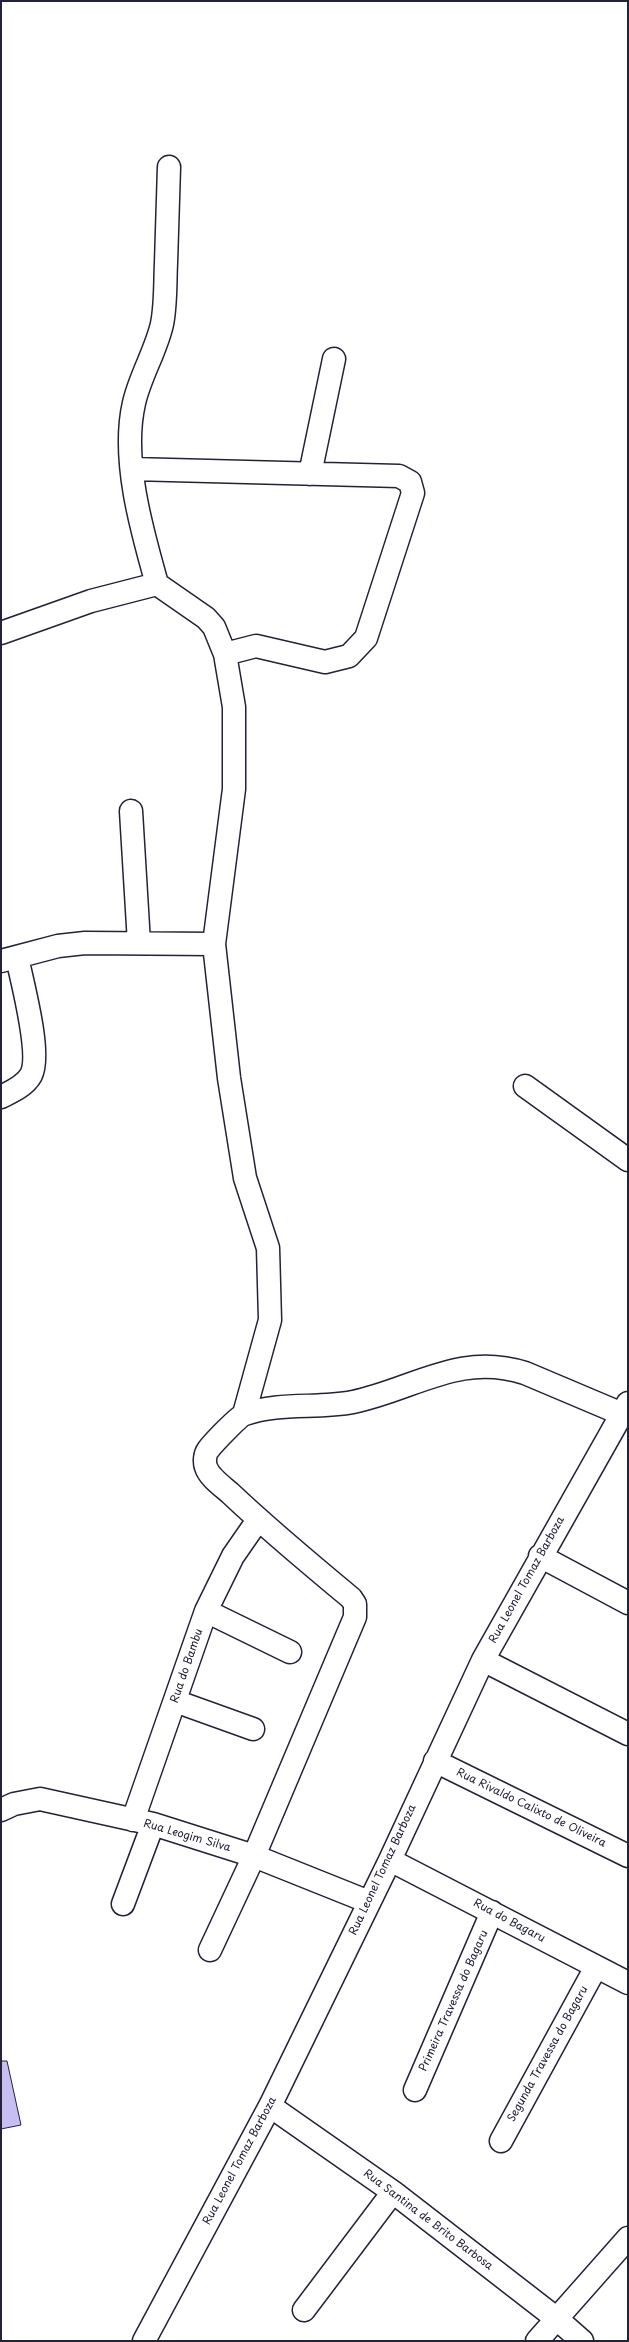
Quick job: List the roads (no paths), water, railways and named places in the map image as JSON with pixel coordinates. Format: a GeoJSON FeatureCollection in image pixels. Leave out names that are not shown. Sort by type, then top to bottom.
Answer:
{"type":"FeatureCollection","features":[{"type":"Feature","properties":{"kind":"street"},"geometry":{"type":"LineString","coordinates":[[169,167],[164,306],[157,342],[139,384],[133,405],[131,429],[132,469],[136,502],[157,584],[206,618],[219,637],[225,654],[234,707],[234,789],[214,944],[229,1078],[245,1178],[268,1248],[270,1320],[244,1414],[208,1449],[206,1455],[206,1468],[209,1473],[258,1520],[351,1598],[356,1610],[355,1617],[254,1856],[210,1950]]}},
{"type":"Feature","properties":{"kind":"street"},"geometry":{"type":"LineString","coordinates":[[310,474],[334,359]]}},
{"type":"Feature","properties":{"kind":"street"},"geometry":{"type":"LineString","coordinates":[[132,469],[399,476],[410,482],[413,493],[366,638],[349,656],[325,662],[256,646],[225,654]]}},
{"type":"Feature","properties":{"kind":"street"},"geometry":{"type":"LineString","coordinates":[[1,633],[91,602],[157,584]]}},
{"type":"Feature","properties":{"kind":"street"},"geometry":{"type":"LineString","coordinates":[[131,811],[139,943]]}},
{"type":"Feature","properties":{"kind":"street"},"geometry":{"type":"LineString","coordinates":[[1,1097],[22,1085],[30,1077],[34,1069],[34,1043],[9,959],[58,946],[85,943],[214,944]]}},
{"type":"Feature","properties":{"kind":"street"},"geometry":{"type":"LineString","coordinates":[[525,1086],[628,1160]]}},
{"type":"Feature","properties":{"kind":"street"},"geometry":{"type":"LineString","coordinates":[[244,1414],[278,1409],[354,1402],[453,1370],[489,1365],[508,1367],[625,1408]]}},
{"type":"Feature","properties":{"kind":"street","name":"Rua Leonel Tomaz Barboza"},"geometry":{"type":"LineString","coordinates":[[144,2341],[270,2106],[390,1860],[483,1660],[540,1556],[625,1408]]}},
{"type":"Feature","properties":{"kind":"street","name":"Rua do Bambu"},"geometry":{"type":"LineString","coordinates":[[123,1904],[175,1701],[206,1611],[233,1556],[258,1520]]}},
{"type":"Feature","properties":{"kind":"street"},"geometry":{"type":"LineString","coordinates":[[540,1556],[628,1603]]}},
{"type":"Feature","properties":{"kind":"street"},"geometry":{"type":"LineString","coordinates":[[206,1611],[290,1652]]}},
{"type":"Feature","properties":{"kind":"street"},"geometry":{"type":"LineString","coordinates":[[483,1660],[628,1734]]}},
{"type":"Feature","properties":{"kind":"street"},"geometry":{"type":"LineString","coordinates":[[175,1701],[253,1729]]}},
{"type":"Feature","properties":{"kind":"street","name":"Rua Rivaldo Calixto de Oliveira"},"geometry":{"type":"LineString","coordinates":[[435,1761],[628,1856]]}},
{"type":"Feature","properties":{"kind":"street","name":"Rua Leogim Silva"},"geometry":{"type":"LineString","coordinates":[[1,1810],[14,1804],[40,1799],[143,1822],[254,1856],[369,1902]]}},
{"type":"Feature","properties":{"kind":"street","name":"Rua do Bagaru"},"geometry":{"type":"LineString","coordinates":[[390,1860],[628,1983]]}},
{"type":"Feature","properties":{"kind":"street","name":"Primeira Travessa do Bagaru"},"geometry":{"type":"LineString","coordinates":[[415,2090],[492,1912]]}},
{"type":"Feature","properties":{"kind":"street","name":"Segunda Travessa do Bagaru"},"geometry":{"type":"LineString","coordinates":[[501,2141],[596,1967]]}},
{"type":"Feature","properties":{"kind":"street","name":"Rua Santina de Brito Barbosa"},"geometry":{"type":"LineString","coordinates":[[270,2106],[393,2192],[557,2319],[582,2341]]}},
{"type":"Feature","properties":{"kind":"street"},"geometry":{"type":"LineString","coordinates":[[304,2310],[393,2192]]}},
{"type":"Feature","properties":{"kind":"street"},"geometry":{"type":"LineString","coordinates":[[537,2341],[628,2238]]}}]}
